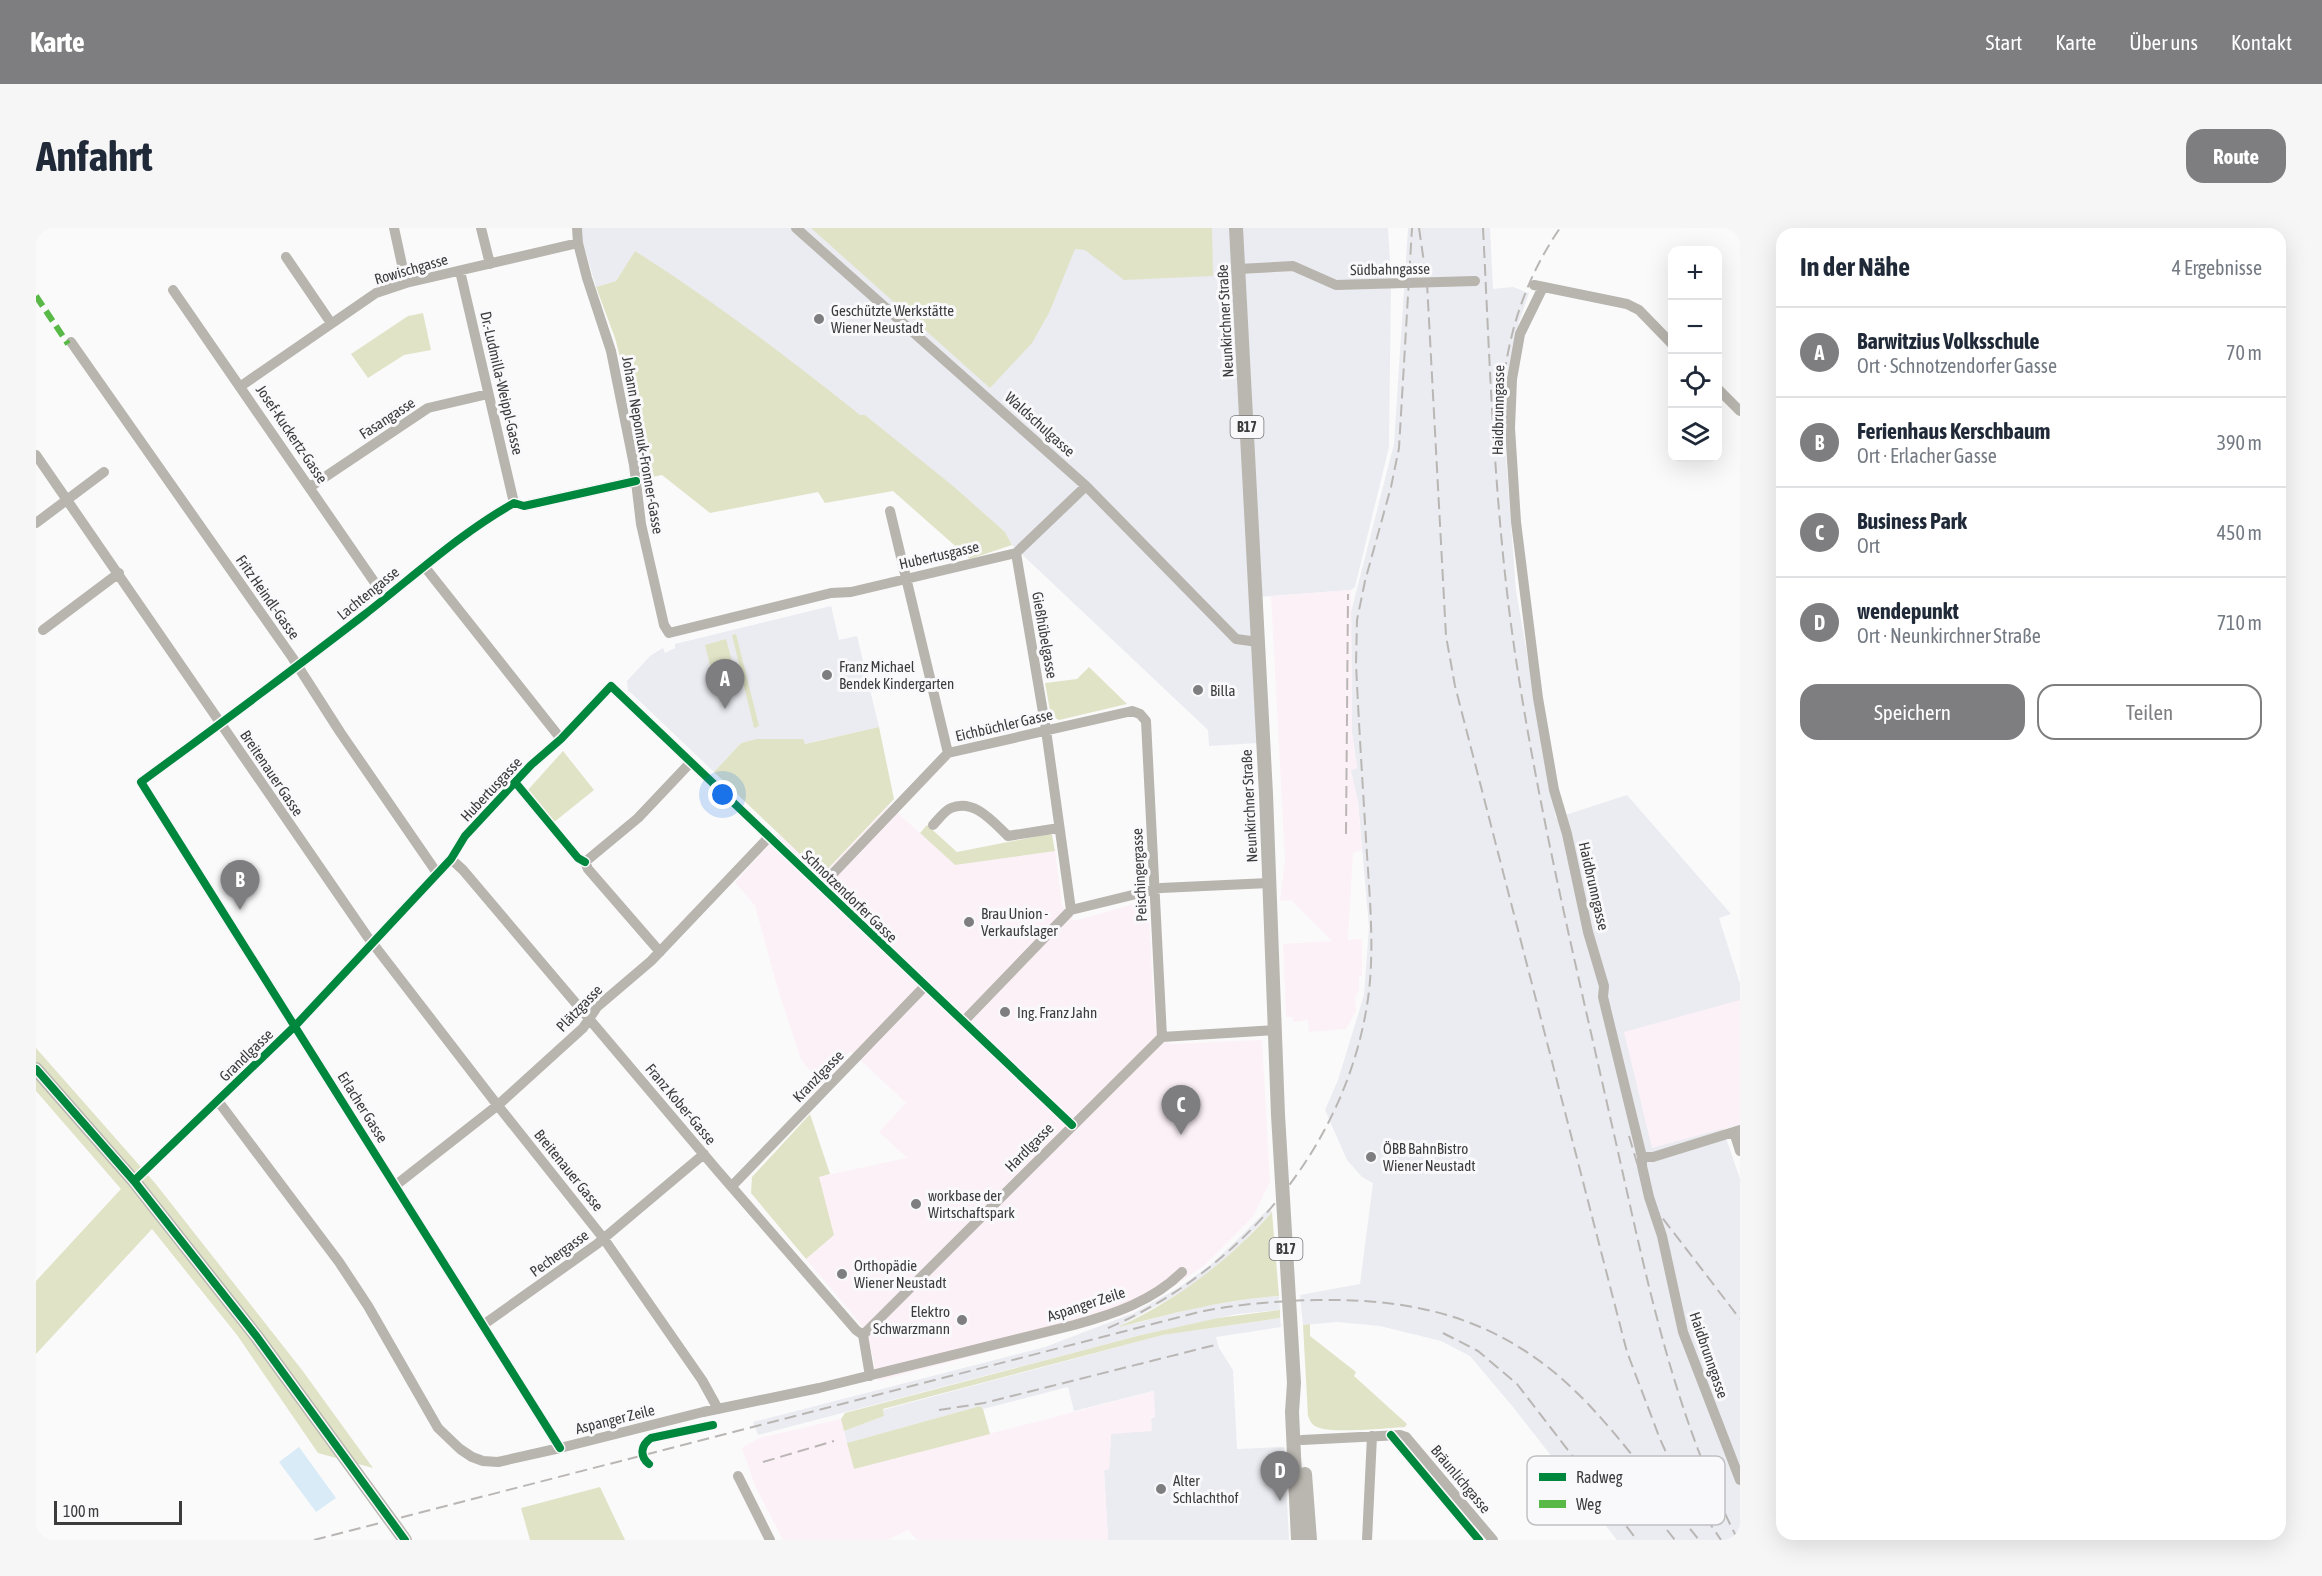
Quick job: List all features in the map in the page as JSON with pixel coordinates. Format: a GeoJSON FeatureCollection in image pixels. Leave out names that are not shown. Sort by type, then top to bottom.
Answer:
{"type":"FeatureCollection","features":[{"type":"Feature","properties":{"kind":"main road","name":"Neunkirchner Straße"},"geometry":{"type":"LineString","coordinates":[[1236,228],[1258,642],[1278,1115],[1294,1383],[1292,1412],[1298,1540]]}},
{"type":"Feature","properties":{"kind":"main road"},"geometry":{"type":"LineString","coordinates":[[36,1070],[134,1181],[257,1337],[405,1540]]}},
{"type":"Feature","properties":{"kind":"main road","name":"Neunkirchner Straße"},"geometry":{"type":"LineString","coordinates":[[1294,1383],[1300,1412],[1310,1540]]}},
{"type":"Feature","properties":{"kind":"street"},"geometry":{"type":"LineString","coordinates":[[394,228],[406,283]]}},
{"type":"Feature","properties":{"kind":"street"},"geometry":{"type":"LineString","coordinates":[[481,228],[490,264]]}},
{"type":"Feature","properties":{"kind":"street","name":"Johann Nepomuk-Fronner-Gasse"},"geometry":{"type":"LineString","coordinates":[[576,228],[578,243],[612,351],[636,481],[641,524],[664,625],[669,633]]}},
{"type":"Feature","properties":{"kind":"street","name":"Waldschulgasse"},"geometry":{"type":"LineString","coordinates":[[796,228],[1086,486],[1236,639],[1258,642]]}},
{"type":"Feature","properties":{"kind":"street","name":"Rowischgasse"},"geometry":{"type":"LineString","coordinates":[[241,386],[376,293],[406,283],[578,243]]}},
{"type":"Feature","properties":{"kind":"street"},"geometry":{"type":"LineString","coordinates":[[286,257],[331,323]]}},
{"type":"Feature","properties":{"kind":"street","name":"Südbahngasse"},"geometry":{"type":"LineString","coordinates":[[1238,269],[1293,266],[1336,285],[1475,281]]}},
{"type":"Feature","properties":{"kind":"street","name":"Dr.-Ludmilla-Weippl-Gasse"},"geometry":{"type":"LineString","coordinates":[[460,271],[514,503]]}},
{"type":"Feature","properties":{"kind":"street","name":"Haidbrunngasse"},"geometry":{"type":"LineString","coordinates":[[1668,340],[1639,310],[1627,304],[1538,286],[1520,333],[1511,390],[1510,428],[1516,522],[1525,608],[1554,790],[1588,932],[1604,986],[1603,997],[1642,1157],[1649,1197],[1662,1236],[1683,1332],[1740,1480]]}},
{"type":"Feature","properties":{"kind":"street","name":"Josef-Kuckertz-Gasse"},"geometry":{"type":"LineString","coordinates":[[173,290],[384,596]]}},
{"type":"Feature","properties":{"kind":"street","name":"Fritz Heindl-Gasse"},"geometry":{"type":"LineString","coordinates":[[71,342],[297,665],[436,873]]}},
{"type":"Feature","properties":{"kind":"street"},"geometry":{"type":"LineString","coordinates":[[1722,393],[1740,411]]}},
{"type":"Feature","properties":{"kind":"street","name":"Fasangasse"},"geometry":{"type":"LineString","coordinates":[[310,487],[428,408],[488,394]]}},
{"type":"Feature","properties":{"kind":"street","name":"Breitenauer Gasse"},"geometry":{"type":"LineString","coordinates":[[36,455],[372,943],[604,1239],[697,1372],[718,1409]]}},
{"type":"Feature","properties":{"kind":"street"},"geometry":{"type":"LineString","coordinates":[[36,524],[104,472]]}},
{"type":"Feature","properties":{"kind":"street","name":"Lachtengasse"},"geometry":{"type":"LineString","coordinates":[[141,782],[490,516],[514,503],[524,506],[636,481]]}},
{"type":"Feature","properties":{"kind":"street"},"geometry":{"type":"LineString","coordinates":[[1016,553],[1086,486]]}},
{"type":"Feature","properties":{"kind":"street"},"geometry":{"type":"LineString","coordinates":[[890,511],[948,753]]}},
{"type":"Feature","properties":{"kind":"street","name":"Hubertusgasse"},"geometry":{"type":"LineString","coordinates":[[669,633],[831,593],[851,592],[1016,553]]}},
{"type":"Feature","properties":{"kind":"street","name":"Gießhübelgasse"},"geometry":{"type":"LineString","coordinates":[[1016,553],[1046,730],[1071,910]]}},
{"type":"Feature","properties":{"kind":"street"},"geometry":{"type":"LineString","coordinates":[[424,566],[561,739]]}},
{"type":"Feature","properties":{"kind":"street"},"geometry":{"type":"LineString","coordinates":[[43,630],[119,573]]}},
{"type":"Feature","properties":{"kind":"street","name":"Hubertusgasse"},"geometry":{"type":"LineString","coordinates":[[372,943],[451,859],[465,836],[531,765],[561,739],[611,686]]}},
{"type":"Feature","properties":{"kind":"street","name":"Schnotzendorfer Gasse"},"geometry":{"type":"LineString","coordinates":[[611,686],[1072,1125]]}},
{"type":"Feature","properties":{"kind":"street","name":"Eichbüchler Gasse"},"geometry":{"type":"LineString","coordinates":[[821,886],[948,753],[1132,711],[1140,714]]}},
{"type":"Feature","properties":{"kind":"street","name":"Peischingergasse"},"geometry":{"type":"LineString","coordinates":[[1140,714],[1146,722],[1162,1036]]}},
{"type":"Feature","properties":{"kind":"street"},"geometry":{"type":"LineString","coordinates":[[660,952],[588,869],[585,862],[638,818],[690,763]]}},
{"type":"Feature","properties":{"kind":"street","name":"Erlacher Gasse"},"geometry":{"type":"LineString","coordinates":[[141,782],[560,1448]]}},
{"type":"Feature","properties":{"kind":"street"},"geometry":{"type":"LineString","coordinates":[[933,825],[950,808],[963,806],[980,810],[1008,836],[1059,828]]}},
{"type":"Feature","properties":{"kind":"street","name":"Plätzgasse"},"geometry":{"type":"LineString","coordinates":[[396,1185],[498,1105],[583,1028],[597,1007],[660,952],[769,837]]}},
{"type":"Feature","properties":{"kind":"street","name":"Franz Kober-Gasse"},"geometry":{"type":"LineString","coordinates":[[451,859],[471,879],[704,1154],[856,1330],[863,1335]]}},
{"type":"Feature","properties":{"kind":"street"},"geometry":{"type":"LineString","coordinates":[[963,1022],[1071,910],[1155,889],[1269,883]]}},
{"type":"Feature","properties":{"kind":"street","name":"Grandlgasse"},"geometry":{"type":"LineString","coordinates":[[134,1181],[296,1025],[372,943]]}},
{"type":"Feature","properties":{"kind":"street","name":"Kranzlgasse"},"geometry":{"type":"LineString","coordinates":[[732,1186],[925,986]]}},
{"type":"Feature","properties":{"kind":"street"},"geometry":{"type":"LineString","coordinates":[[1162,1036],[1276,1030]]}},
{"type":"Feature","properties":{"kind":"street","name":"Hardlgasse"},"geometry":{"type":"LineString","coordinates":[[863,1335],[1162,1036]]}},
{"type":"Feature","properties":{"kind":"street","name":"Aspanger Zeile"},"geometry":{"type":"LineString","coordinates":[[218,1101],[339,1262],[368,1306],[438,1428],[472,1458],[483,1461],[498,1462],[718,1409],[870,1376],[1105,1316],[1143,1300],[1173,1282],[1182,1272]]}},
{"type":"Feature","properties":{"kind":"street"},"geometry":{"type":"LineString","coordinates":[[1642,1157],[1653,1157],[1737,1131],[1740,1151]]}},
{"type":"Feature","properties":{"kind":"street","name":"Pechergasse"},"geometry":{"type":"LineString","coordinates":[[483,1325],[604,1239],[704,1154]]}},
{"type":"Feature","properties":{"kind":"street"},"geometry":{"type":"LineString","coordinates":[[863,1335],[870,1376]]}},
{"type":"Feature","properties":{"kind":"street","name":"Bräunlichgasse"},"geometry":{"type":"LineString","coordinates":[[1372,1436],[1400,1435],[1406,1437],[1493,1540]]}},
{"type":"Feature","properties":{"kind":"street"},"geometry":{"type":"LineString","coordinates":[[1302,1440],[1372,1436],[1367,1540]]}},
{"type":"Feature","properties":{"kind":"street"},"geometry":{"type":"LineString","coordinates":[[738,1476],[770,1540]]}},
{"type":"Feature","properties":{"kind":"shaded area"},"geometry":{"type":"Polygon","coordinates":[[[582,228],[1388,228],[1391,279],[1389,447],[1355,587],[1351,590],[1258,597],[1258,743],[1209,746],[1208,730],[1012,545],[1005,532],[865,415],[860,415],[635,251],[616,281],[596,287],[583,242],[582,228]]]}},
{"type":"Feature","properties":{"kind":"shaded area"},"geometry":{"type":"Polygon","coordinates":[[[1408,228],[1490,228],[1493,289],[1513,287],[1529,293],[1519,322],[1508,371],[1504,431],[1516,591],[1556,818],[1627,795],[1731,914],[1719,918],[1740,984],[1740,1124],[1723,1129],[1740,1179],[1740,1540],[1617,1540],[1605,1525],[1725,1525],[1725,1456],[1551,1456],[1470,1356],[1441,1341],[1380,1326],[1337,1322],[1303,1325],[1300,1295],[1360,1284],[1373,1183],[1362,1177],[1347,1160],[1325,1110],[1338,1080],[1364,995],[1369,927],[1358,802],[1350,769],[1357,767],[1352,733],[1351,612],[1394,444],[1408,228]]]}},
{"type":"Feature","properties":{"kind":"shaded area"},"geometry":{"type":"Polygon","coordinates":[[[1351,590],[1352,733],[1357,768],[1351,770],[1358,802],[1362,850],[1353,853],[1348,940],[1362,939],[1362,976],[1359,976],[1359,991],[1355,997],[1356,1011],[1346,1029],[1309,1032],[1308,1020],[1293,1022],[1293,1017],[1286,1017],[1283,944],[1332,941],[1291,900],[1280,901],[1285,861],[1271,596],[1351,590]]]}},
{"type":"Feature","properties":{"kind":"shaded area"},"geometry":{"type":"Polygon","coordinates":[[[831,606],[839,640],[857,636],[879,727],[804,744],[803,739],[756,739],[741,743],[714,772],[628,690],[627,681],[650,656],[663,648],[665,653],[675,648],[675,644],[831,606]]]}},
{"type":"Feature","properties":{"kind":"shaded area"},"geometry":{"type":"Polygon","coordinates":[[[889,805],[955,865],[1055,851],[1062,905],[1074,921],[1148,900],[1155,1023],[1170,1044],[1262,1040],[1270,1182],[1253,1217],[1204,1266],[1161,1295],[1128,1313],[1103,1322],[878,1381],[869,1339],[859,1322],[806,1259],[834,1235],[818,1177],[907,1158],[879,1132],[906,1103],[851,1051],[821,1083],[801,1060],[777,986],[755,906],[735,882],[779,834],[822,875],[889,805]]]}},
{"type":"Feature","properties":{"kind":"shaded area"},"geometry":{"type":"Polygon","coordinates":[[[1740,1000],[1740,1124],[1652,1148],[1624,1032],[1740,1000]]]}},
{"type":"Feature","properties":{"kind":"shaded area"},"geometry":{"type":"Polygon","coordinates":[[[1269,1208],[1272,1212],[1212,1270],[1182,1292],[1120,1326],[1198,1307],[1255,1298],[1279,1296],[1280,1310],[1237,1314],[1141,1335],[758,1435],[753,1422],[1045,1347],[1134,1313],[1178,1288],[1209,1266],[1269,1208]]]}},
{"type":"Feature","properties":{"kind":"shaded area"},"geometry":{"type":"Polygon","coordinates":[[[1280,1318],[1281,1327],[1216,1337],[1219,1348],[1233,1370],[1237,1449],[1284,1447],[1289,1540],[1108,1540],[1104,1470],[1109,1469],[1111,1434],[1155,1417],[1153,1391],[1074,1411],[1068,1387],[983,1409],[980,1406],[847,1443],[844,1431],[884,1416],[883,1410],[1163,1335],[1280,1318]]]}},
{"type":"Feature","properties":{"kind":"shaded area"},"geometry":{"type":"Polygon","coordinates":[[[1154,1391],[1155,1417],[1151,1417],[1152,1431],[1111,1434],[1109,1469],[1104,1470],[1108,1540],[917,1540],[908,1530],[887,1540],[783,1540],[755,1486],[742,1448],[759,1438],[841,1419],[854,1469],[1154,1391]]]}},
{"type":"Feature","properties":{"kind":"green space"},"geometry":{"type":"Polygon","coordinates":[[[811,228],[1212,228],[1213,276],[1124,280],[1085,250],[1075,249],[1049,313],[1032,343],[990,388],[811,228]]]}},
{"type":"Feature","properties":{"kind":"green space"},"geometry":{"type":"Polygon","coordinates":[[[635,251],[750,330],[860,415],[865,415],[953,486],[1005,532],[1012,545],[970,559],[893,491],[825,503],[818,492],[710,513],[662,475],[644,479],[620,357],[596,287],[616,281],[635,251]]]}},
{"type":"Feature","properties":{"kind":"green space"},"geometry":{"type":"Polygon","coordinates":[[[423,313],[431,350],[404,355],[368,378],[351,354],[408,316],[423,313]]]}},
{"type":"Feature","properties":{"kind":"green space"},"geometry":{"type":"Polygon","coordinates":[[[736,634],[759,726],[754,728],[732,635],[736,634]]]}},
{"type":"Feature","properties":{"kind":"green space"},"geometry":{"type":"Polygon","coordinates":[[[726,639],[736,676],[714,682],[705,645],[726,639]]]}},
{"type":"Feature","properties":{"kind":"green space"},"geometry":{"type":"Polygon","coordinates":[[[1089,667],[1127,704],[1059,720],[1051,716],[1045,683],[1077,679],[1089,667]]]}},
{"type":"Feature","properties":{"kind":"green space"},"geometry":{"type":"Polygon","coordinates":[[[879,727],[894,799],[822,875],[714,772],[741,743],[756,739],[803,739],[805,744],[879,727]]]}},
{"type":"Feature","properties":{"kind":"green space"},"geometry":{"type":"Polygon","coordinates":[[[563,751],[594,790],[553,823],[527,791],[563,751]]]}},
{"type":"Feature","properties":{"kind":"green space"},"geometry":{"type":"Polygon","coordinates":[[[927,825],[957,852],[1049,834],[1052,835],[1055,851],[955,865],[920,833],[927,825]]]}},
{"type":"Feature","properties":{"kind":"green space"},"geometry":{"type":"Polygon","coordinates":[[[36,1048],[155,1183],[302,1370],[373,1468],[318,1453],[237,1335],[152,1229],[36,1354],[36,1281],[121,1189],[36,1091],[36,1048]]]}},
{"type":"Feature","properties":{"kind":"green space"},"geometry":{"type":"Polygon","coordinates":[[[810,1114],[830,1174],[819,1177],[834,1235],[806,1259],[751,1193],[752,1177],[810,1114]]]}},
{"type":"Feature","properties":{"kind":"green space"},"geometry":{"type":"Polygon","coordinates":[[[1272,1212],[1279,1296],[1218,1304],[1120,1327],[1163,1304],[1202,1277],[1256,1230],[1272,1212]]]}},
{"type":"Feature","properties":{"kind":"green space"},"geometry":{"type":"Polygon","coordinates":[[[1280,1310],[1280,1318],[1163,1335],[883,1409],[884,1416],[844,1431],[841,1419],[845,1413],[1141,1335],[1218,1318],[1280,1310]]]}},
{"type":"Feature","properties":{"kind":"green space"},"geometry":{"type":"Polygon","coordinates":[[[1310,1324],[1310,1336],[1356,1372],[1354,1376],[1407,1424],[1405,1427],[1334,1430],[1312,1424],[1308,1416],[1303,1325],[1310,1324]]]}},
{"type":"Feature","properties":{"kind":"green space"},"geometry":{"type":"Polygon","coordinates":[[[980,1406],[983,1409],[990,1434],[854,1469],[847,1443],[980,1406]]]}},
{"type":"Feature","properties":{"kind":"green space"},"geometry":{"type":"Polygon","coordinates":[[[600,1487],[625,1540],[530,1540],[521,1508],[600,1487]]]}},
{"type":"Feature","properties":{"kind":"water"},"geometry":{"type":"Polygon","coordinates":[[[299,1447],[336,1498],[316,1512],[279,1462],[299,1447]]]}},
{"type":"Feature","properties":{"kind":"railway"},"geometry":{"type":"LineString","coordinates":[[1108,1328],[1158,1303],[1204,1272],[1246,1235],[1283,1194],[1314,1148],[1340,1098],[1358,1046],[1369,991],[1371,940],[1356,664],[1357,620],[1399,448],[1412,228]]}},
{"type":"Feature","properties":{"kind":"railway"},"geometry":{"type":"LineString","coordinates":[[1419,228],[1427,283],[1446,636],[1455,686],[1627,1352],[1668,1456]]}},
{"type":"Feature","properties":{"kind":"railway"},"geometry":{"type":"LineString","coordinates":[[1483,228],[1501,537],[1522,700],[1570,941],[1635,1228],[1661,1335],[1701,1456]]}},
{"type":"Feature","properties":{"kind":"railway"},"geometry":{"type":"LineString","coordinates":[[1501,428],[1504,374],[1515,323],[1533,274],[1560,228]]}},
{"type":"Feature","properties":{"kind":"railway"},"geometry":{"type":"LineString","coordinates":[[1346,834],[1348,594]]}},
{"type":"Feature","properties":{"kind":"railway"},"geometry":{"type":"LineString","coordinates":[[1629,1136],[1640,1173],[1654,1207],[1740,1319]]}},
{"type":"Feature","properties":{"kind":"railway"},"geometry":{"type":"LineString","coordinates":[[314,1540],[1199,1312],[1286,1301],[1356,1301],[1395,1304],[1465,1321],[1498,1335],[1530,1354],[1560,1378],[1590,1406],[1633,1456]]}},
{"type":"Feature","properties":{"kind":"railway"},"geometry":{"type":"LineString","coordinates":[[1443,1333],[1478,1351],[1517,1384],[1572,1456]]}},
{"type":"Feature","properties":{"kind":"railway"},"geometry":{"type":"LineString","coordinates":[[939,1410],[984,1403],[1215,1345]]}},
{"type":"Feature","properties":{"kind":"railway"},"geometry":{"type":"LineString","coordinates":[[763,1462],[834,1441]]}},
{"type":"Feature","properties":{"kind":"railway"},"geometry":{"type":"LineString","coordinates":[[1725,1513],[1738,1540]]}},
{"type":"Feature","properties":{"kind":"railway"},"geometry":{"type":"LineString","coordinates":[[1625,1525],[1637,1540]]}},
{"type":"Feature","properties":{"kind":"railway"},"geometry":{"type":"LineString","coordinates":[[1687,1525],[1699,1540]]}},
{"type":"Feature","properties":{"kind":"railway"},"geometry":{"type":"LineString","coordinates":[[1711,1525],[1721,1540]]}},
{"type":"Feature","properties":{"kind":"railway"},"geometry":{"type":"LineString","coordinates":[[1667,1530],[1675,1540]]}},
{"type":"Feature","properties":{"kind":"marked path"},"geometry":{"type":"LineString","coordinates":[[36,296],[68,344]]}},
{"type":"Feature","properties":{"kind":"cycle path"},"geometry":{"type":"LineString","coordinates":[[560,1448],[141,782],[382,601],[455,542],[494,515],[514,503],[524,506],[636,481]]}},
{"type":"Feature","properties":{"kind":"cycle path"},"geometry":{"type":"LineString","coordinates":[[134,1181],[296,1025],[451,859],[465,836],[531,765],[561,739],[611,686],[1072,1125]]}},
{"type":"Feature","properties":{"kind":"cycle path"},"geometry":{"type":"LineString","coordinates":[[515,782],[578,858],[585,862]]}},
{"type":"Feature","properties":{"kind":"cycle path"},"geometry":{"type":"LineString","coordinates":[[36,1069],[134,1181],[257,1337],[405,1540]]}},
{"type":"Feature","properties":{"kind":"cycle path"},"geometry":{"type":"LineString","coordinates":[[649,1464],[642,1451],[651,1438],[713,1425]]}},
{"type":"Feature","properties":{"kind":"cycle path"},"geometry":{"type":"LineString","coordinates":[[1391,1435],[1479,1540]]}},
{"type":"Feature","properties":{"kind":"place","name":"Geschützte Werkstätte Wiener Neustadt"},"geometry":{"type":"Point","coordinates":[819,319]}},
{"type":"Feature","properties":{"kind":"place","name":"Franz Michael Bendek Kindergarten"},"geometry":{"type":"Point","coordinates":[827,675]}},
{"type":"Feature","properties":{"kind":"place","name":"Billa"},"geometry":{"type":"Point","coordinates":[1198,690]}},
{"type":"Feature","properties":{"kind":"place","name":"Barwitzius Volksschule"},"geometry":{"type":"Point","coordinates":[725,709]}},
{"type":"Feature","properties":{"kind":"place","name":"Ferienhaus Kerschbaum"},"geometry":{"type":"Point","coordinates":[240,910]}},
{"type":"Feature","properties":{"kind":"place","name":"Brau Union - Verkaufslager"},"geometry":{"type":"Point","coordinates":[969,922]}},
{"type":"Feature","properties":{"kind":"place","name":"Ing. Franz Jahn"},"geometry":{"type":"Point","coordinates":[1005,1012]}},
{"type":"Feature","properties":{"kind":"place","name":"Business Park"},"geometry":{"type":"Point","coordinates":[1181,1135]}},
{"type":"Feature","properties":{"kind":"place","name":"ÖBB BahnBistro Wiener Neustadt"},"geometry":{"type":"Point","coordinates":[1371,1157]}},
{"type":"Feature","properties":{"kind":"place","name":"workbase der Wirtschaftspark"},"geometry":{"type":"Point","coordinates":[916,1204]}},
{"type":"Feature","properties":{"kind":"place","name":"Orthopädie Wiener Neustadt"},"geometry":{"type":"Point","coordinates":[842,1274]}},
{"type":"Feature","properties":{"kind":"place","name":"Elektro Schwarzmann"},"geometry":{"type":"Point","coordinates":[962,1320]}},
{"type":"Feature","properties":{"kind":"place","name":"Alter Schlachthof"},"geometry":{"type":"Point","coordinates":[1161,1489]}},
{"type":"Feature","properties":{"kind":"place","name":"wendepunkt"},"geometry":{"type":"Point","coordinates":[1280,1501]}}]}
